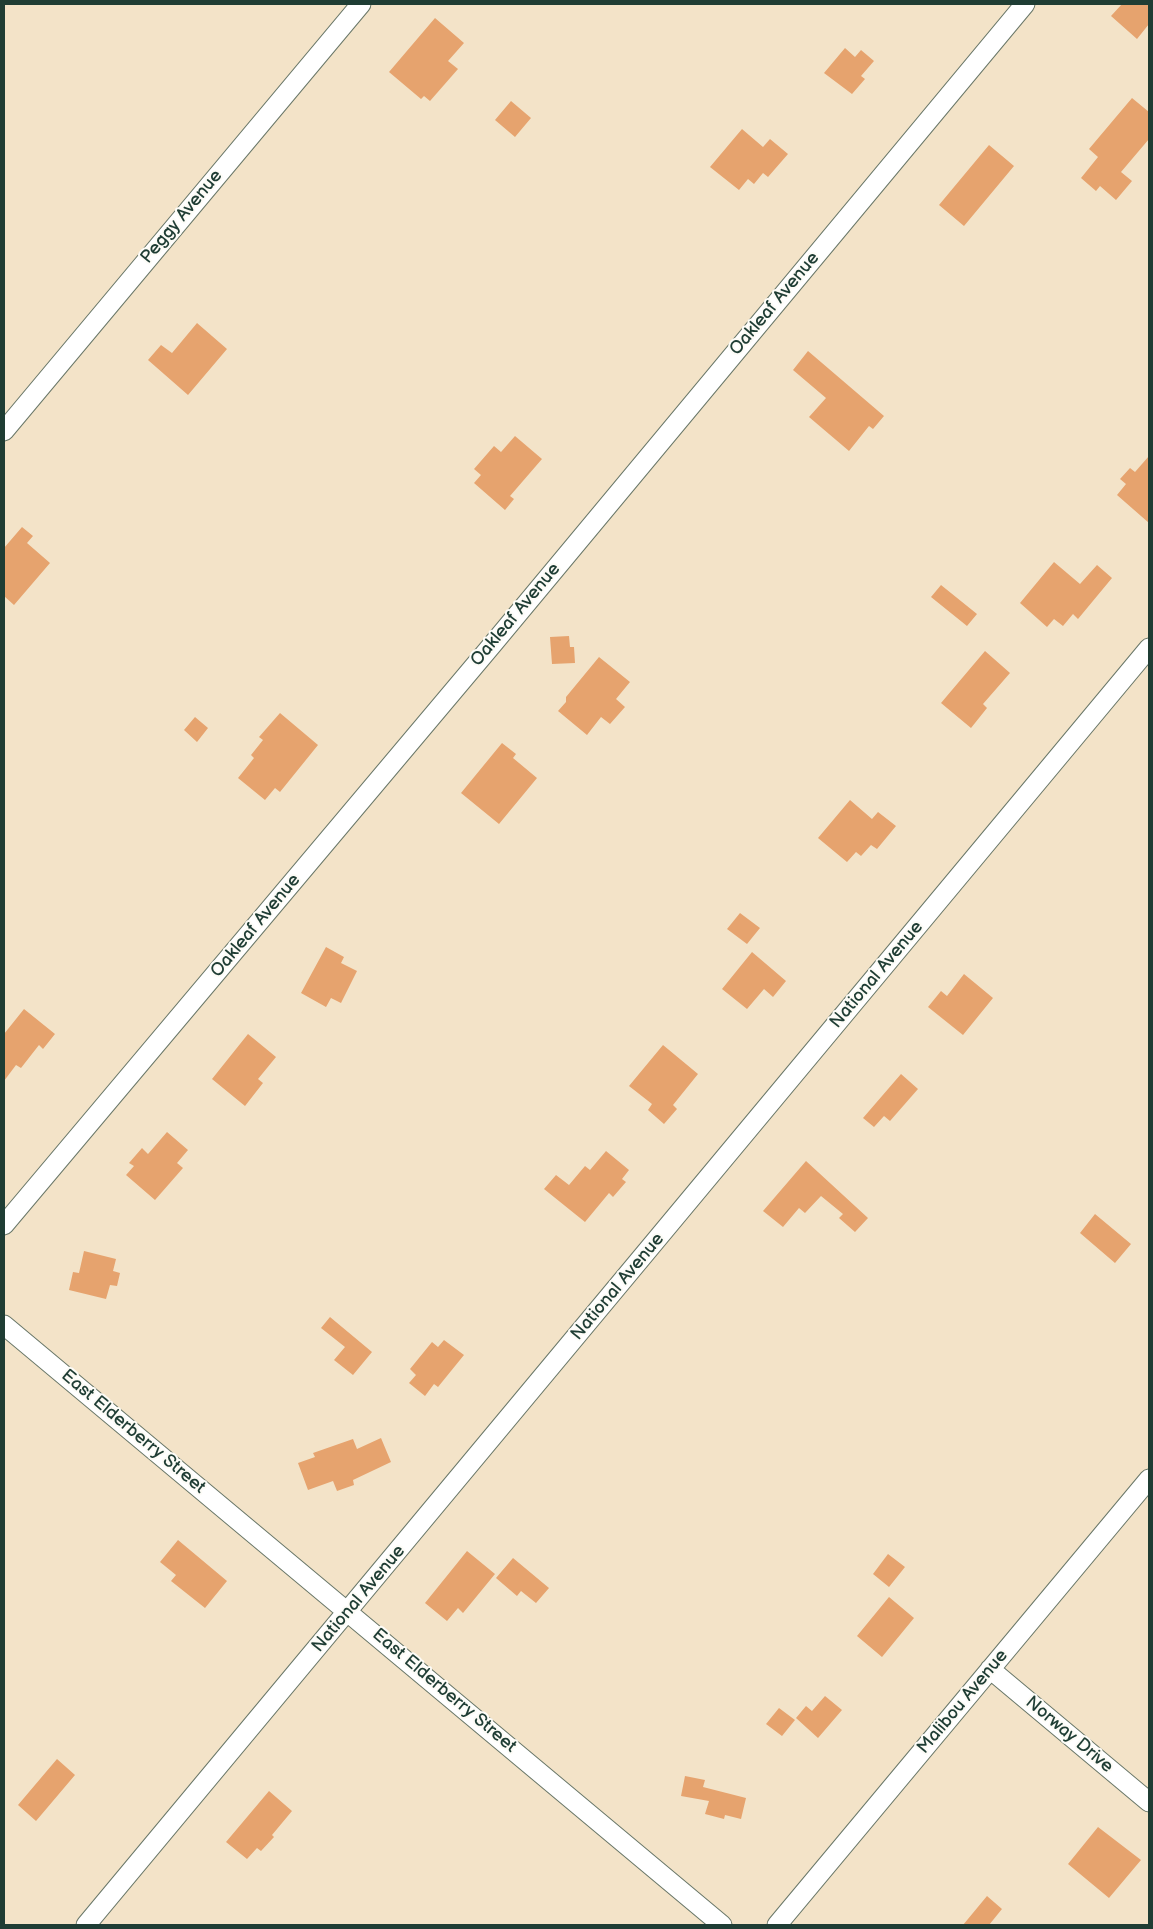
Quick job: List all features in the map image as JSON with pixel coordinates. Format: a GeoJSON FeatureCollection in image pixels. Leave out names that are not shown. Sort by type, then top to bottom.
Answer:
{"type":"FeatureCollection","features":[{"type":"Feature","properties":{"kind":"street","name":"Peggy Avenue"},"geometry":{"type":"LineString","coordinates":[[4,431],[361,4]]}},
{"type":"Feature","properties":{"kind":"street","name":"Oakleaf Avenue"},"geometry":{"type":"LineString","coordinates":[[4,1225],[486,652],[1025,4]]}},
{"type":"Feature","properties":{"kind":"street","name":"National Avenue"},"geometry":{"type":"LineString","coordinates":[[86,1925],[1149,648]]}},
{"type":"Feature","properties":{"kind":"street","name":"East Elderberry Street"},"geometry":{"type":"LineString","coordinates":[[4,1325],[349,1611],[722,1925]]}},
{"type":"Feature","properties":{"kind":"street","name":"Malibou Avenue"},"geometry":{"type":"LineString","coordinates":[[777,1925],[1149,1479]]}},
{"type":"Feature","properties":{"kind":"street","name":"Norway Drive"},"geometry":{"type":"LineString","coordinates":[[990,1669],[1149,1802]]}},
{"type":"Feature","properties":{"kind":"building"},"geometry":{"type":"Polygon","coordinates":[[[1122,4],[1149,4],[1149,24],[1137,39],[1111,16],[1122,4]]]}},
{"type":"Feature","properties":{"kind":"building"},"geometry":{"type":"Polygon","coordinates":[[[435,18],[464,43],[448,61],[458,69],[430,101],[424,96],[421,99],[389,72],[435,18]]]}},
{"type":"Feature","properties":{"kind":"building"},"geometry":{"type":"Polygon","coordinates":[[[845,48],[855,57],[861,50],[874,61],[861,76],[865,79],[852,94],[824,73],[845,48]]]}},
{"type":"Feature","properties":{"kind":"building"},"geometry":{"type":"Polygon","coordinates":[[[1132,98],[1149,112],[1149,139],[1121,172],[1132,181],[1116,200],[1100,186],[1096,191],[1081,178],[1098,157],[1089,149],[1132,98]]]}},
{"type":"Feature","properties":{"kind":"building"},"geometry":{"type":"Polygon","coordinates":[[[511,101],[531,118],[515,137],[495,120],[511,101]]]}},
{"type":"Feature","properties":{"kind":"building"},"geometry":{"type":"Polygon","coordinates":[[[742,129],[763,147],[770,139],[788,154],[768,177],[763,173],[754,184],[748,179],[739,190],[710,167],[742,129]]]}},
{"type":"Feature","properties":{"kind":"building"},"geometry":{"type":"Polygon","coordinates":[[[989,145],[1014,166],[964,226],[939,205],[989,145]]]}},
{"type":"Feature","properties":{"kind":"building"},"geometry":{"type":"Polygon","coordinates":[[[197,323],[227,349],[188,395],[148,360],[161,345],[172,353],[197,323]]]}},
{"type":"Feature","properties":{"kind":"building"},"geometry":{"type":"Polygon","coordinates":[[[808,351],[884,416],[873,429],[869,426],[849,451],[809,417],[826,398],[793,370],[808,351]]]}},
{"type":"Feature","properties":{"kind":"building"},"geometry":{"type":"Polygon","coordinates":[[[515,436],[542,459],[510,496],[514,499],[505,510],[474,483],[481,475],[474,469],[494,446],[501,452],[515,436]]]}},
{"type":"Feature","properties":{"kind":"building"},"geometry":{"type":"Polygon","coordinates":[[[1149,456],[1149,523],[1117,495],[1126,484],[1120,479],[1130,468],[1135,472],[1149,456]]]}},
{"type":"Feature","properties":{"kind":"building"},"geometry":{"type":"Polygon","coordinates":[[[22,527],[33,536],[27,543],[50,563],[14,605],[4,596],[4,548],[22,527]]]}},
{"type":"Feature","properties":{"kind":"building"},"geometry":{"type":"Polygon","coordinates":[[[1054,562],[1080,584],[1097,565],[1112,578],[1078,619],[1073,614],[1063,626],[1054,619],[1047,627],[1020,603],[1054,562]]]}},
{"type":"Feature","properties":{"kind":"building"},"geometry":{"type":"Polygon","coordinates":[[[941,585],[977,614],[967,626],[931,597],[941,585]]]}},
{"type":"Feature","properties":{"kind":"building"},"geometry":{"type":"Polygon","coordinates":[[[569,636],[570,647],[574,647],[575,663],[552,664],[550,637],[569,636]]]}},
{"type":"Feature","properties":{"kind":"building"},"geometry":{"type":"Polygon","coordinates":[[[985,651],[1010,673],[983,704],[987,708],[971,728],[941,703],[985,651]]]}},
{"type":"Feature","properties":{"kind":"building"},"geometry":{"type":"Polygon","coordinates":[[[599,657],[630,682],[616,699],[625,707],[610,724],[601,717],[587,735],[558,711],[566,702],[566,697],[599,657]]]}},
{"type":"Feature","properties":{"kind":"building"},"geometry":{"type":"Polygon","coordinates":[[[280,713],[318,745],[280,792],[275,788],[265,800],[238,778],[254,758],[251,755],[263,740],[259,737],[280,713]]]}},
{"type":"Feature","properties":{"kind":"building"},"geometry":{"type":"Polygon","coordinates":[[[195,717],[208,728],[197,742],[184,730],[195,717]]]}},
{"type":"Feature","properties":{"kind":"building"},"geometry":{"type":"Polygon","coordinates":[[[502,743],[516,754],[513,758],[537,778],[499,824],[461,793],[502,743]]]}},
{"type":"Feature","properties":{"kind":"building"},"geometry":{"type":"Polygon","coordinates":[[[850,800],[872,819],[878,812],[896,826],[877,849],[871,845],[861,856],[856,852],[847,862],[818,838],[850,800]]]}},
{"type":"Feature","properties":{"kind":"building"},"geometry":{"type":"Polygon","coordinates":[[[740,913],[760,928],[747,944],[727,929],[740,913]]]}},
{"type":"Feature","properties":{"kind":"building"},"geometry":{"type":"Polygon","coordinates":[[[326,947],[344,957],[341,963],[357,971],[341,1003],[331,998],[326,1007],[301,993],[326,947]]]}},
{"type":"Feature","properties":{"kind":"building"},"geometry":{"type":"Polygon","coordinates":[[[752,952],[786,981],[773,997],[764,989],[747,1009],[722,989],[752,952]]]}},
{"type":"Feature","properties":{"kind":"building"},"geometry":{"type":"Polygon","coordinates":[[[964,974],[993,998],[963,1035],[928,1007],[941,991],[947,996],[964,974]]]}},
{"type":"Feature","properties":{"kind":"building"},"geometry":{"type":"Polygon","coordinates":[[[24,1009],[55,1034],[43,1049],[39,1045],[21,1068],[16,1065],[4,1081],[4,1034],[24,1009]]]}},
{"type":"Feature","properties":{"kind":"building"},"geometry":{"type":"Polygon","coordinates":[[[248,1034],[276,1057],[258,1079],[263,1083],[245,1106],[212,1079],[248,1034]]]}},
{"type":"Feature","properties":{"kind":"building"},"geometry":{"type":"Polygon","coordinates":[[[663,1045],[698,1074],[673,1105],[677,1109],[664,1124],[648,1110],[652,1104],[629,1086],[663,1045]]]}},
{"type":"Feature","properties":{"kind":"building"},"geometry":{"type":"Polygon","coordinates":[[[901,1074],[918,1089],[890,1121],[884,1116],[874,1127],[863,1118],[901,1074]]]}},
{"type":"Feature","properties":{"kind":"building"},"geometry":{"type":"Polygon","coordinates":[[[167,1132],[188,1150],[177,1163],[183,1168],[155,1200],[126,1175],[134,1166],[129,1163],[142,1148],[148,1154],[167,1132]]]}},
{"type":"Feature","properties":{"kind":"building"},"geometry":{"type":"Polygon","coordinates":[[[606,1151],[629,1170],[622,1179],[626,1182],[613,1197],[609,1193],[585,1222],[544,1189],[556,1175],[569,1185],[585,1166],[590,1170],[606,1151]]]}},
{"type":"Feature","properties":{"kind":"building"},"geometry":{"type":"Polygon","coordinates":[[[806,1161],[868,1218],[855,1232],[839,1218],[843,1214],[821,1196],[805,1213],[799,1208],[783,1227],[763,1211],[806,1161]]]}},
{"type":"Feature","properties":{"kind":"building"},"geometry":{"type":"Polygon","coordinates":[[[1095,1214],[1131,1244],[1115,1263],[1080,1233],[1095,1214]]]}},
{"type":"Feature","properties":{"kind":"building"},"geometry":{"type":"Polygon","coordinates":[[[84,1251],[116,1259],[113,1271],[120,1273],[117,1286],[110,1285],[106,1299],[69,1290],[73,1272],[79,1273],[84,1251]]]}},
{"type":"Feature","properties":{"kind":"building"},"geometry":{"type":"Polygon","coordinates":[[[330,1317],[372,1352],[353,1375],[334,1360],[345,1347],[321,1328],[330,1317]]]}},
{"type":"Feature","properties":{"kind":"building"},"geometry":{"type":"Polygon","coordinates":[[[444,1340],[464,1355],[438,1387],[434,1384],[425,1396],[409,1383],[416,1375],[410,1369],[432,1342],[438,1347],[444,1340]]]}},
{"type":"Feature","properties":{"kind":"building"},"geometry":{"type":"Polygon","coordinates":[[[381,1438],[391,1462],[353,1480],[354,1485],[337,1491],[333,1481],[308,1490],[298,1463],[315,1457],[313,1453],[353,1439],[357,1449],[381,1438]]]}},
{"type":"Feature","properties":{"kind":"building"},"geometry":{"type":"Polygon","coordinates":[[[178,1540],[227,1581],[205,1608],[171,1581],[176,1575],[160,1562],[178,1540]]]}},
{"type":"Feature","properties":{"kind":"building"},"geometry":{"type":"Polygon","coordinates":[[[467,1551],[495,1574],[463,1613],[458,1608],[447,1621],[425,1603],[467,1551]]]}},
{"type":"Feature","properties":{"kind":"building"},"geometry":{"type":"Polygon","coordinates":[[[888,1554],[905,1567],[889,1587],[873,1574],[888,1554]]]}},
{"type":"Feature","properties":{"kind":"building"},"geometry":{"type":"Polygon","coordinates":[[[513,1558],[549,1588],[536,1603],[521,1591],[517,1596],[496,1578],[513,1558]]]}},
{"type":"Feature","properties":{"kind":"building"},"geometry":{"type":"Polygon","coordinates":[[[889,1597],[914,1618],[882,1657],[857,1636],[889,1597]]]}},
{"type":"Feature","properties":{"kind":"building"},"geometry":{"type":"Polygon","coordinates":[[[825,1696],[842,1710],[818,1738],[796,1718],[806,1706],[812,1711],[825,1696]]]}},
{"type":"Feature","properties":{"kind":"building"},"geometry":{"type":"Polygon","coordinates":[[[779,1708],[795,1720],[782,1736],[766,1724],[779,1708]]]}},
{"type":"Feature","properties":{"kind":"building"},"geometry":{"type":"Polygon","coordinates":[[[57,1759],[75,1775],[36,1821],[18,1805],[57,1759]]]}},
{"type":"Feature","properties":{"kind":"building"},"geometry":{"type":"Polygon","coordinates":[[[685,1776],[705,1780],[703,1787],[746,1798],[741,1819],[725,1815],[724,1819],[705,1814],[709,1801],[681,1796],[685,1776]]]}},
{"type":"Feature","properties":{"kind":"building"},"geometry":{"type":"Polygon","coordinates":[[[269,1791],[292,1811],[272,1835],[274,1837],[261,1851],[257,1848],[247,1859],[226,1842],[269,1791]]]}},
{"type":"Feature","properties":{"kind":"building"},"geometry":{"type":"Polygon","coordinates":[[[1098,1827],[1141,1860],[1109,1898],[1068,1864],[1098,1827]]]}},
{"type":"Feature","properties":{"kind":"building"},"geometry":{"type":"Polygon","coordinates":[[[987,1896],[1002,1909],[989,1925],[963,1925],[987,1896]]]}}]}
